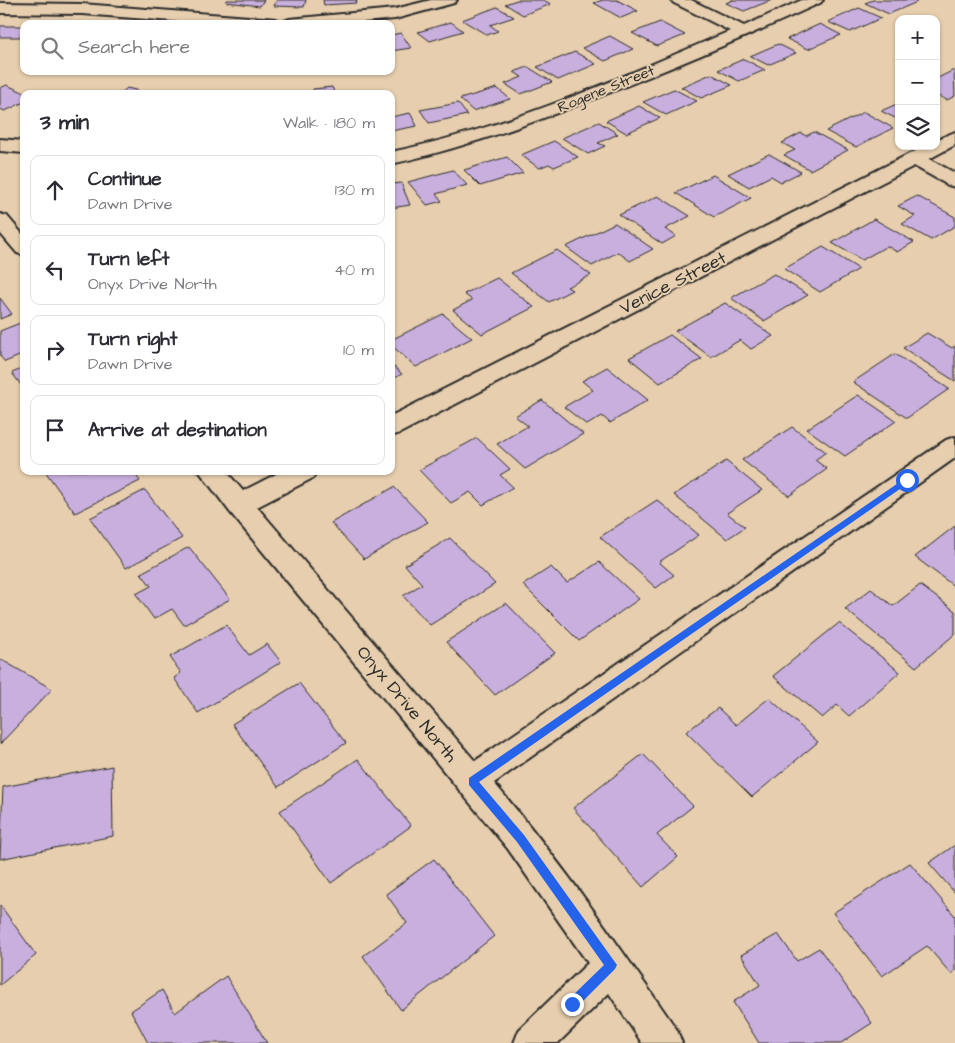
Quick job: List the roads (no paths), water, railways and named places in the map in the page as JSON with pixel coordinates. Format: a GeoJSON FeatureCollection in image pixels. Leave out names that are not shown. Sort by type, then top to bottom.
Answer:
{"type":"FeatureCollection","features":[{"type":"Feature","properties":{"kind":"street"},"geometry":{"type":"LineString","coordinates":[[331,20],[395,14],[449,0]]}},
{"type":"Feature","properties":{"kind":"street"},"geometry":{"type":"LineString","coordinates":[[679,0],[744,32]]}},
{"type":"Feature","properties":{"kind":"street","name":"Rogene Street"},"geometry":{"type":"LineString","coordinates":[[395,157],[427,151],[505,129],[744,32],[815,0]]}},
{"type":"Feature","properties":{"kind":"street"},"geometry":{"type":"LineString","coordinates":[[0,8],[82,9],[224,20]]}},
{"type":"Feature","properties":{"kind":"street","name":"Venice Street"},"geometry":{"type":"LineString","coordinates":[[395,425],[955,138]]}},
{"type":"Feature","properties":{"kind":"street"},"geometry":{"type":"LineString","coordinates":[[0,145],[20,147]]}},
{"type":"Feature","properties":{"kind":"street"},"geometry":{"type":"LineString","coordinates":[[915,159],[955,181]]}},
{"type":"Feature","properties":{"kind":"street"},"geometry":{"type":"LineString","coordinates":[[0,220],[20,244]]}},
{"type":"Feature","properties":{"kind":"street"},"geometry":{"type":"LineString","coordinates":[[472,781],[955,446]]}},
{"type":"Feature","properties":{"kind":"street","name":"Onyx Drive North"},"geometry":{"type":"LineString","coordinates":[[214,475],[520,838],[612,965],[664,1043]]}},
{"type":"Feature","properties":{"kind":"street"},"geometry":{"type":"LineString","coordinates":[[239,505],[296,475]]}},
{"type":"Feature","properties":{"kind":"street"},"geometry":{"type":"LineString","coordinates":[[532,1043],[612,965]]}}]}
